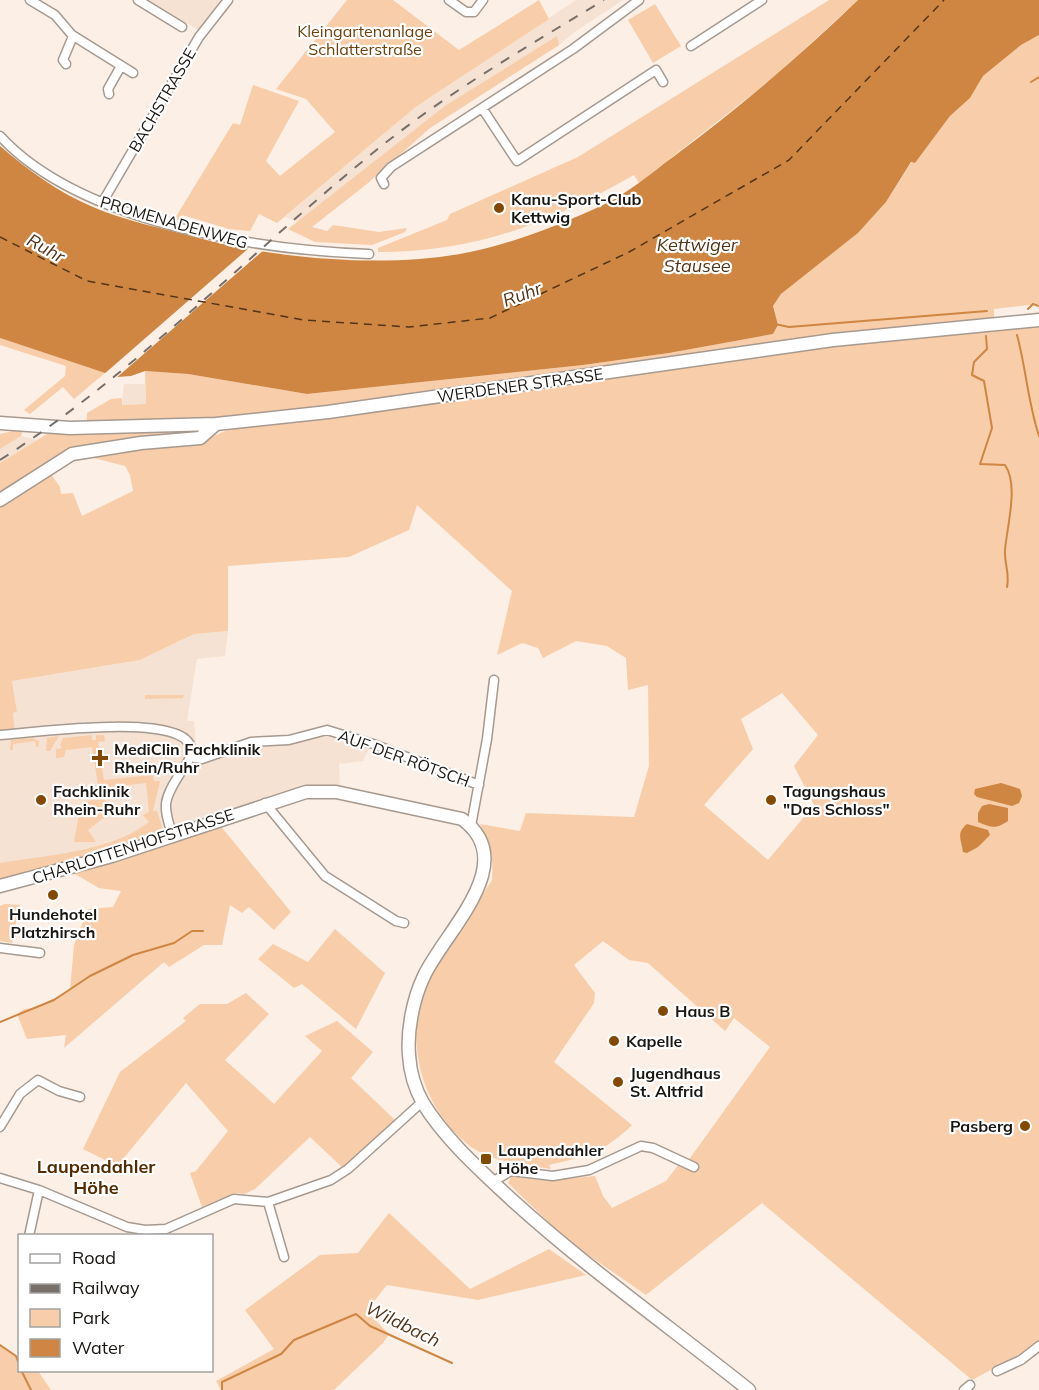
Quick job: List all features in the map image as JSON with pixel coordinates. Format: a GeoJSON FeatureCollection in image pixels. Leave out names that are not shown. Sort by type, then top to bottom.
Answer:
{"type":"FeatureCollection","features":[{"type":"Feature","properties":{"kind":"main road","name":"WERDENER STRASSE"},"geometry":{"type":"LineString","coordinates":[[0,423],[70,428],[216,424],[328,412],[822,342],[1039,320]]}},
{"type":"Feature","properties":{"kind":"main road"},"geometry":{"type":"LineString","coordinates":[[0,500],[72,454],[141,442],[200,438],[216,424]]}},
{"type":"Feature","properties":{"kind":"main road","name":"CHARLOTTENHOFSTRASSE"},"geometry":{"type":"LineString","coordinates":[[0,886],[82,865],[266,803],[306,792],[336,792],[447,814],[471,826]]}},
{"type":"Feature","properties":{"kind":"main road"},"geometry":{"type":"LineString","coordinates":[[471,826],[482,846],[484,874],[477,891],[435,955],[423,978],[414,1004],[409,1055],[412,1075],[422,1102],[436,1122],[492,1182],[560,1244],[749,1390]]}},
{"type":"Feature","properties":{"kind":"street"},"geometry":{"type":"LineString","coordinates":[[30,0],[55,15],[73,36],[133,73]]}},
{"type":"Feature","properties":{"kind":"street"},"geometry":{"type":"LineString","coordinates":[[138,0],[182,27]]}},
{"type":"Feature","properties":{"kind":"street","name":"BACHSTRASSE"},"geometry":{"type":"LineString","coordinates":[[102,203],[199,37],[228,0]]}},
{"type":"Feature","properties":{"kind":"street"},"geometry":{"type":"LineString","coordinates":[[449,0],[466,12],[474,12],[483,0]]}},
{"type":"Feature","properties":{"kind":"street"},"geometry":{"type":"LineString","coordinates":[[384,184],[381,178],[392,167],[573,49],[637,0]]}},
{"type":"Feature","properties":{"kind":"street"},"geometry":{"type":"LineString","coordinates":[[691,46],[762,0]]}},
{"type":"Feature","properties":{"kind":"street"},"geometry":{"type":"LineString","coordinates":[[66,64],[63,60],[73,36]]}},
{"type":"Feature","properties":{"kind":"street"},"geometry":{"type":"LineString","coordinates":[[109,93],[108,89],[121,66]]}},
{"type":"Feature","properties":{"kind":"street"},"geometry":{"type":"LineString","coordinates":[[482,108],[517,160],[656,70],[663,82]]}},
{"type":"Feature","properties":{"kind":"street","name":"PROMENADENWEG"},"geometry":{"type":"LineString","coordinates":[[0,136],[57,180],[102,203],[253,244],[369,254]]}},
{"type":"Feature","properties":{"kind":"street","name":"AUF DER RÖTSCH"},"geometry":{"type":"LineString","coordinates":[[471,826],[494,680]]}},
{"type":"Feature","properties":{"kind":"street"},"geometry":{"type":"LineString","coordinates":[[0,735],[148,726],[184,736],[190,744],[190,757],[165,799],[165,809],[173,836]]}},
{"type":"Feature","properties":{"kind":"street","name":"AUF DER RÖTSCH"},"geometry":{"type":"LineString","coordinates":[[190,757],[202,759],[251,742],[289,740],[327,730],[373,744],[479,785]]}},
{"type":"Feature","properties":{"kind":"street"},"geometry":{"type":"LineString","coordinates":[[266,803],[325,876],[396,921],[404,923]]}},
{"type":"Feature","properties":{"kind":"street"},"geometry":{"type":"LineString","coordinates":[[0,948],[40,953]]}},
{"type":"Feature","properties":{"kind":"street"},"geometry":{"type":"LineString","coordinates":[[0,1127],[20,1094],[38,1080],[59,1092],[80,1097]]}},
{"type":"Feature","properties":{"kind":"street"},"geometry":{"type":"LineString","coordinates":[[0,1178],[39,1190],[123,1225],[145,1230],[177,1226],[234,1199],[268,1202],[331,1180],[348,1169],[422,1102]]}},
{"type":"Feature","properties":{"kind":"street"},"geometry":{"type":"LineString","coordinates":[[492,1182],[511,1171],[553,1176],[589,1170],[641,1146],[652,1148],[694,1167]]}},
{"type":"Feature","properties":{"kind":"street"},"geometry":{"type":"LineString","coordinates":[[29,1234],[39,1190]]}},
{"type":"Feature","properties":{"kind":"street"},"geometry":{"type":"LineString","coordinates":[[268,1202],[284,1257]]}},
{"type":"Feature","properties":{"kind":"street"},"geometry":{"type":"LineString","coordinates":[[997,1371],[1021,1360],[1039,1346]]}},
{"type":"Feature","properties":{"kind":"shaded area"},"geometry":{"type":"Polygon","coordinates":[[[149,0],[221,0],[198,30],[149,0]]]}},
{"type":"Feature","properties":{"kind":"shaded area"},"geometry":{"type":"Polygon","coordinates":[[[576,0],[623,0],[559,45],[430,128],[368,183],[312,227],[285,217],[417,106],[576,0]]]}},
{"type":"Feature","properties":{"kind":"shaded area"},"geometry":{"type":"Polygon","coordinates":[[[124,384],[145,384],[146,404],[122,405],[124,384]]]}},
{"type":"Feature","properties":{"kind":"shaded area"},"geometry":{"type":"Polygon","coordinates":[[[21,436],[37,440],[0,463],[0,449],[21,436]]]}},
{"type":"Feature","properties":{"kind":"shaded area","name":"MediClin Fachklinik Rhein/Ruhr"},"geometry":{"type":"Polygon","coordinates":[[[228,631],[225,656],[197,659],[187,721],[194,721],[197,755],[203,760],[245,745],[323,731],[370,746],[363,761],[339,764],[340,787],[213,819],[0,882],[0,736],[15,731],[13,713],[17,712],[12,681],[140,660],[194,634],[228,631]]]}},
{"type":"Feature","properties":{"kind":"green space","name":"Kleingartenanlage Schlatterstraße"},"geometry":{"type":"Polygon","coordinates":[[[347,0],[393,0],[459,50],[539,0],[549,19],[417,106],[277,223],[259,214],[250,231],[229,229],[182,215],[180,221],[174,220],[233,123],[240,125],[253,85],[299,101],[266,161],[280,176],[335,132],[306,99],[276,89],[347,0]]]}},
{"type":"Feature","properties":{"kind":"green space"},"geometry":{"type":"Polygon","coordinates":[[[829,0],[858,0],[773,78],[639,183],[634,175],[542,220],[480,240],[414,251],[378,252],[378,248],[447,220],[450,214],[578,157],[829,0]]]}},
{"type":"Feature","properties":{"kind":"green space"},"geometry":{"type":"Polygon","coordinates":[[[655,4],[681,46],[653,63],[628,20],[655,4]]]}},
{"type":"Feature","properties":{"kind":"green space"},"geometry":{"type":"Polygon","coordinates":[[[1039,35],[1039,304],[994,309],[994,319],[813,335],[810,339],[330,409],[246,417],[87,423],[87,413],[111,399],[122,398],[122,405],[146,404],[145,371],[188,374],[307,394],[583,365],[669,353],[773,334],[778,325],[773,306],[781,294],[858,233],[886,202],[911,163],[915,163],[950,116],[970,98],[983,76],[1021,45],[1039,35]]]}},
{"type":"Feature","properties":{"kind":"green space"},"geometry":{"type":"Polygon","coordinates":[[[557,36],[559,45],[430,128],[368,183],[312,227],[327,231],[333,225],[379,232],[407,228],[405,232],[372,245],[315,242],[288,229],[445,106],[557,36]]]}},
{"type":"Feature","properties":{"kind":"green space"},"geometry":{"type":"Polygon","coordinates":[[[1039,321],[1039,1344],[972,1380],[762,1203],[646,1295],[568,1241],[508,1183],[512,1176],[543,1180],[595,1176],[603,1196],[612,1208],[666,1181],[679,1164],[688,1161],[770,1047],[734,1018],[725,1031],[648,963],[629,960],[603,941],[574,965],[595,993],[594,1003],[554,1062],[632,1125],[613,1141],[584,1156],[549,1165],[551,1169],[517,1164],[494,1158],[474,1149],[449,1126],[436,1108],[420,1068],[417,1024],[421,1002],[429,981],[451,942],[492,880],[490,851],[480,824],[520,831],[526,813],[634,817],[649,766],[648,685],[628,690],[626,658],[607,646],[576,641],[543,658],[538,648],[522,643],[497,655],[512,591],[417,505],[409,530],[349,557],[228,566],[228,631],[194,634],[140,660],[12,681],[17,712],[13,713],[15,731],[0,732],[0,504],[48,470],[60,487],[61,494],[73,493],[82,516],[133,491],[130,475],[125,466],[82,455],[204,440],[240,425],[812,345],[1039,321]],[[782,693],[741,719],[753,749],[704,805],[768,860],[814,805],[794,766],[818,735],[782,693]]]}},
{"type":"Feature","properties":{"kind":"green space"},"geometry":{"type":"Polygon","coordinates":[[[0,338],[105,373],[74,399],[63,387],[30,414],[24,410],[65,376],[66,366],[0,345],[0,338]]]}},
{"type":"Feature","properties":{"kind":"green space"},"geometry":{"type":"Polygon","coordinates":[[[23,430],[21,436],[0,449],[0,434],[23,430]]]}},
{"type":"Feature","properties":{"kind":"green space"},"geometry":{"type":"Polygon","coordinates":[[[194,431],[72,451],[0,496],[0,463],[47,434],[194,431]]]}},
{"type":"Feature","properties":{"kind":"green space"},"geometry":{"type":"Polygon","coordinates":[[[145,695],[184,695],[183,698],[145,699],[145,695]]]}},
{"type":"Feature","properties":{"kind":"green space"},"geometry":{"type":"Polygon","coordinates":[[[92,735],[92,740],[96,740],[96,735],[104,735],[105,741],[98,742],[104,780],[153,775],[154,781],[160,781],[153,811],[157,811],[162,827],[161,834],[0,881],[0,863],[98,846],[134,832],[149,822],[143,815],[149,812],[146,783],[109,787],[98,785],[92,747],[66,750],[64,757],[56,758],[56,749],[62,748],[60,745],[63,738],[92,735]]]}},
{"type":"Feature","properties":{"kind":"green space"},"geometry":{"type":"Polygon","coordinates":[[[59,736],[50,751],[46,751],[47,738],[59,736]]]}},
{"type":"Feature","properties":{"kind":"green space"},"geometry":{"type":"Polygon","coordinates":[[[32,738],[39,741],[38,747],[35,741],[13,744],[13,750],[10,750],[11,740],[32,738]]]}},
{"type":"Feature","properties":{"kind":"green space"},"geometry":{"type":"Polygon","coordinates":[[[100,799],[111,802],[116,808],[88,830],[96,842],[74,842],[81,802],[100,799]]]}},
{"type":"Feature","properties":{"kind":"green space"},"geometry":{"type":"Polygon","coordinates":[[[219,824],[291,912],[274,930],[249,907],[242,913],[230,905],[222,945],[204,945],[169,967],[164,962],[64,1048],[66,1035],[27,1039],[17,1014],[24,1009],[35,1008],[70,990],[74,945],[88,909],[113,907],[121,891],[99,888],[73,873],[219,824]]]}},
{"type":"Feature","properties":{"kind":"green space"},"geometry":{"type":"Polygon","coordinates":[[[20,905],[12,943],[0,941],[0,906],[20,905]]]}},
{"type":"Feature","properties":{"kind":"green space"},"geometry":{"type":"Polygon","coordinates":[[[335,929],[385,973],[356,1029],[302,984],[294,988],[258,959],[273,944],[308,962],[335,929]]]}},
{"type":"Feature","properties":{"kind":"green space"},"geometry":{"type":"Polygon","coordinates":[[[246,993],[269,1014],[225,1060],[274,1104],[322,1051],[305,1036],[337,1021],[373,1052],[351,1078],[395,1120],[343,1168],[310,1137],[255,1189],[244,1194],[236,1193],[202,1207],[190,1173],[196,1171],[228,1131],[186,1083],[117,1166],[83,1149],[120,1072],[186,1021],[183,1018],[200,1004],[227,1004],[246,993]]]}},
{"type":"Feature","properties":{"kind":"green space"},"geometry":{"type":"Polygon","coordinates":[[[389,1213],[470,1289],[549,1249],[586,1275],[478,1300],[387,1285],[366,1311],[389,1334],[383,1343],[334,1390],[221,1390],[216,1381],[274,1349],[245,1310],[320,1255],[358,1253],[389,1213]]]}},
{"type":"Feature","properties":{"kind":"green space"},"geometry":{"type":"Polygon","coordinates":[[[0,1346],[18,1356],[18,1372],[39,1372],[51,1390],[0,1390],[0,1346]]]}},
{"type":"Feature","properties":{"kind":"water","name":"Kettwiger Stausee"},"geometry":{"type":"Polygon","coordinates":[[[858,0],[1039,0],[1039,35],[1021,45],[983,76],[970,98],[950,116],[915,163],[911,162],[886,202],[858,233],[781,294],[773,306],[778,325],[773,334],[669,353],[583,365],[307,394],[188,374],[145,371],[131,376],[117,377],[0,338],[0,146],[44,180],[93,207],[131,220],[226,245],[295,256],[368,261],[438,257],[470,252],[539,232],[623,194],[745,101],[858,0]]]}},
{"type":"Feature","properties":{"kind":"water"},"geometry":{"type":"Polygon","coordinates":[[[1001,783],[1020,789],[1022,796],[1019,803],[1012,806],[977,797],[974,794],[975,789],[1001,783]]]}},
{"type":"Feature","properties":{"kind":"water"},"geometry":{"type":"Polygon","coordinates":[[[989,804],[1008,808],[1008,821],[994,827],[978,822],[978,813],[982,806],[989,804]]]}},
{"type":"Feature","properties":{"kind":"water"},"geometry":{"type":"Polygon","coordinates":[[[967,824],[988,830],[990,835],[978,847],[967,853],[963,852],[960,836],[961,830],[967,824]]]}},
{"type":"Feature","properties":{"kind":"pier"},"geometry":{"type":"Polygon","coordinates":[[[250,247],[265,249],[115,379],[103,375],[250,247]]]}},
{"type":"Feature","properties":{"kind":"waterway"},"geometry":{"type":"LineString","coordinates":[[1031,82],[1039,77]]}},
{"type":"Feature","properties":{"kind":"waterway"},"geometry":{"type":"LineString","coordinates":[[1028,309],[1033,304],[1039,306]]}},
{"type":"Feature","properties":{"kind":"waterway"},"geometry":{"type":"LineString","coordinates":[[775,324],[789,327],[987,311]]}},
{"type":"Feature","properties":{"kind":"waterway"},"geometry":{"type":"LineString","coordinates":[[1017,335],[1039,436]]}},
{"type":"Feature","properties":{"kind":"waterway"},"geometry":{"type":"LineString","coordinates":[[986,336],[987,349],[974,362],[972,375],[984,381],[992,428],[980,464],[1005,465],[1011,483],[1011,506],[1005,550],[1007,587]]}},
{"type":"Feature","properties":{"kind":"waterway"},"geometry":{"type":"LineString","coordinates":[[0,1022],[54,1000],[90,976],[133,955],[174,943],[192,931],[203,931]]}},
{"type":"Feature","properties":{"kind":"waterway","name":"Wildbach"},"geometry":{"type":"LineString","coordinates":[[222,1390],[222,1382],[281,1354],[294,1340],[356,1314],[370,1326],[452,1363]]}},
{"type":"Feature","properties":{"kind":"waterway","name":"Wildbach"},"geometry":{"type":"LineString","coordinates":[[0,1345],[16,1356],[18,1362]]}},
{"type":"Feature","properties":{"kind":"waterway","name":"Wildbach"},"geometry":{"type":"LineString","coordinates":[[22,1372],[31,1390]]}},
{"type":"Feature","properties":{"kind":"ferry route"},"geometry":{"type":"LineString","coordinates":[[0,237],[87,281],[304,320],[409,327],[490,318],[629,252],[789,160],[944,0]]}},
{"type":"Feature","properties":{"kind":"railway"},"geometry":{"type":"LineString","coordinates":[[0,460],[50,426],[145,351],[328,191],[401,131],[486,72],[604,0]]}},
{"type":"Feature","properties":{"kind":"place","name":"Kanu-Sport-Club Kettwig"},"geometry":{"type":"Point","coordinates":[499,208]}},
{"type":"Feature","properties":{"kind":"place","name":"MediClin Fachklinik Rhein/Ruhr"},"geometry":{"type":"Point","coordinates":[100,758]}},
{"type":"Feature","properties":{"kind":"place","name":"Fachklinik Rhein-Ruhr"},"geometry":{"type":"Point","coordinates":[41,800]}},
{"type":"Feature","properties":{"kind":"place","name":"Tagungshaus \"Das Schloss\""},"geometry":{"type":"Point","coordinates":[771,800]}},
{"type":"Feature","properties":{"kind":"place","name":"Hundehotel Platzhirsch"},"geometry":{"type":"Point","coordinates":[53,895]}},
{"type":"Feature","properties":{"kind":"place","name":"Haus B"},"geometry":{"type":"Point","coordinates":[663,1011]}},
{"type":"Feature","properties":{"kind":"place","name":"Kapelle"},"geometry":{"type":"Point","coordinates":[614,1041]}},
{"type":"Feature","properties":{"kind":"place","name":"Jugendhaus St. Altfrid"},"geometry":{"type":"Point","coordinates":[618,1082]}},
{"type":"Feature","properties":{"kind":"place","name":"Pasberg"},"geometry":{"type":"Point","coordinates":[1025,1126]}},
{"type":"Feature","properties":{"kind":"place","name":"Laupendahler Höhe"},"geometry":{"type":"Point","coordinates":[486,1159]}},
{"type":"Feature","properties":{"kind":"district","name":"Laupendahler Höhe"},"geometry":{"type":"Point","coordinates":[96,1176]}},
{"type":"Feature","properties":{"kind":"water label","name":"Ruhr"},"geometry":{"type":"Point","coordinates":[46,248]}},
{"type":"Feature","properties":{"kind":"water label","name":"Ruhr"},"geometry":{"type":"Point","coordinates":[522,294]}}]}
